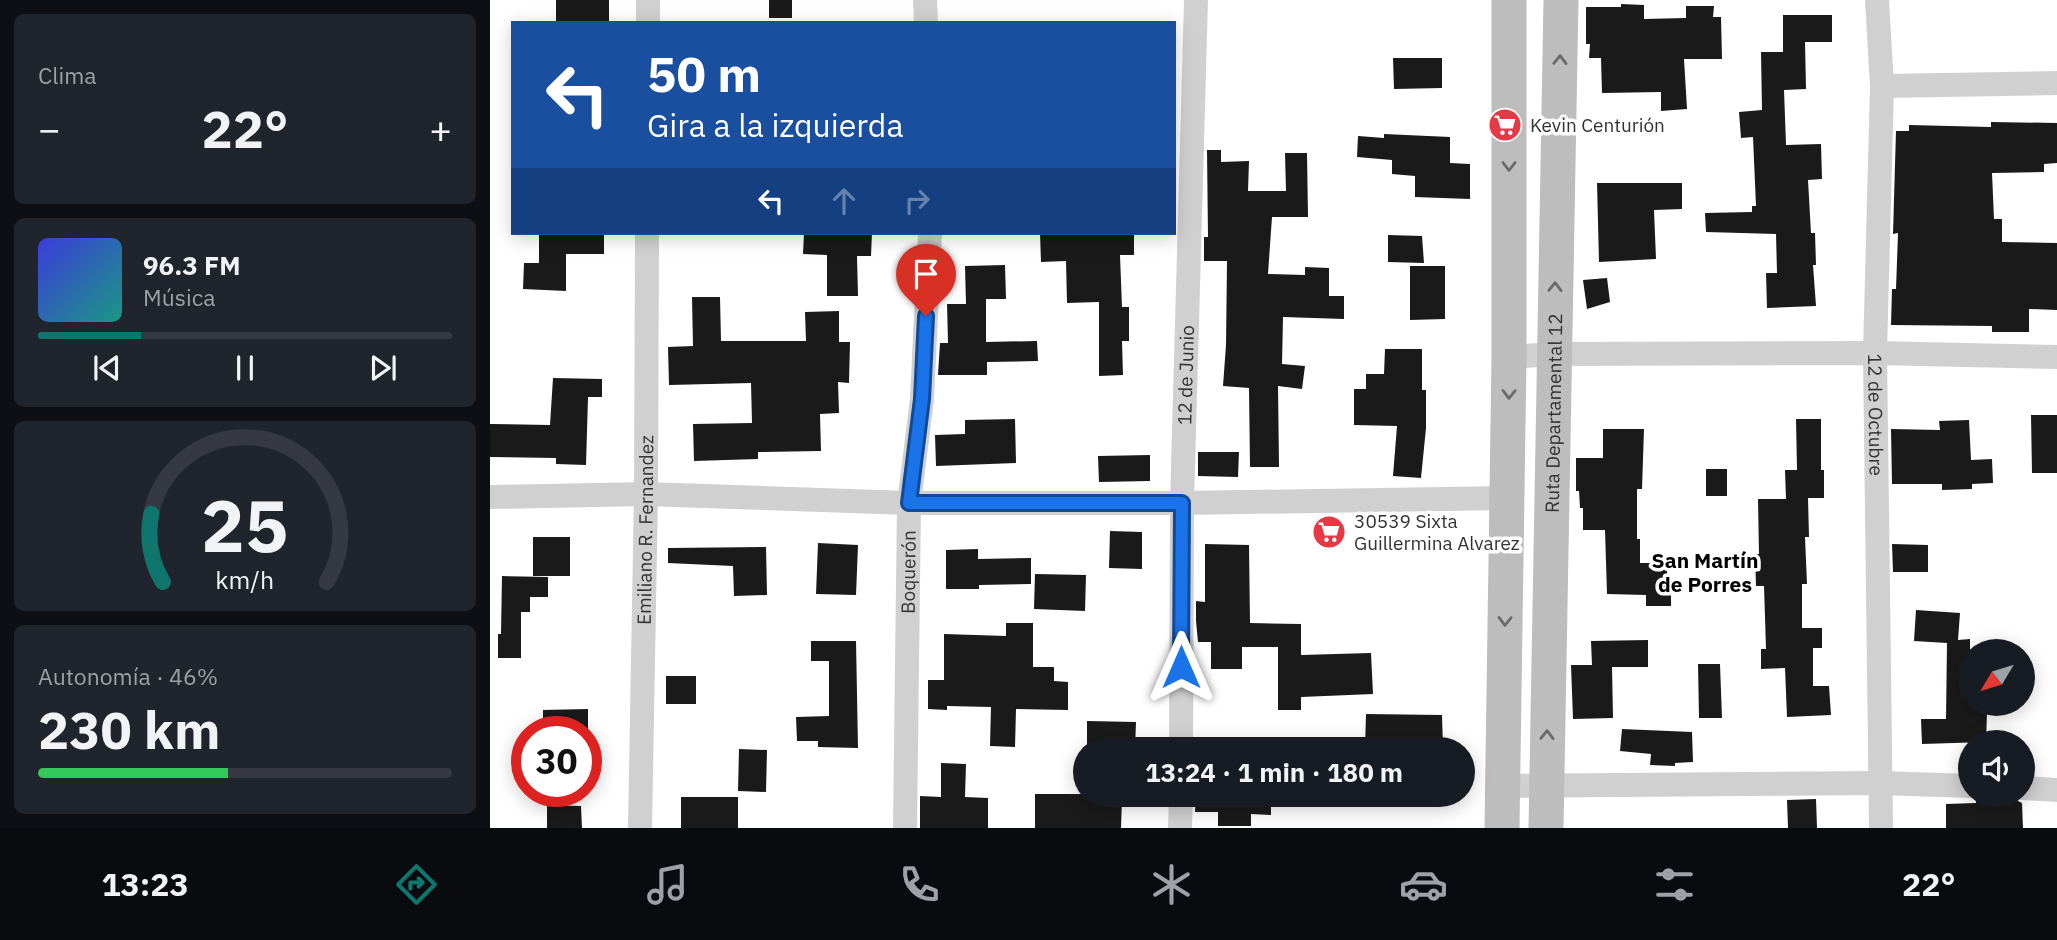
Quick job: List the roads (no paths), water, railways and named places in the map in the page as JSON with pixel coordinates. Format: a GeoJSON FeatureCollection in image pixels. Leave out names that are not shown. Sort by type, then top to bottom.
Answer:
{"type":"FeatureCollection","features":[{"type":"Feature","properties":{"kind":"main road"},"geometry":{"type":"LineString","coordinates":[[1502,828],[1509,357],[1509,0]]}},
{"type":"Feature","properties":{"kind":"main road","name":"Ruta Departamental 12"},"geometry":{"type":"LineString","coordinates":[[1546,828],[1561,0]]}},
{"type":"Feature","properties":{"kind":"street"},"geometry":{"type":"LineString","coordinates":[[648,0],[648,21]]}},
{"type":"Feature","properties":{"kind":"street"},"geometry":{"type":"LineString","coordinates":[[925,0],[926,21]]}},
{"type":"Feature","properties":{"kind":"street","name":"12 de Junio"},"geometry":{"type":"LineString","coordinates":[[1181,737],[1182,503],[1196,0]]}},
{"type":"Feature","properties":{"kind":"street","name":"12 de Octubre"},"geometry":{"type":"LineString","coordinates":[[1877,0],[1882,86],[1875,352],[1881,828]]}},
{"type":"Feature","properties":{"kind":"street"},"geometry":{"type":"LineString","coordinates":[[1882,86],[2057,83]]}},
{"type":"Feature","properties":{"kind":"street","name":"Emiliano R. Fernandez"},"geometry":{"type":"LineString","coordinates":[[640,828],[647,235]]}},
{"type":"Feature","properties":{"kind":"street","name":"Boquerón"},"geometry":{"type":"LineString","coordinates":[[905,828],[909,503],[922,399],[930,235]]}},
{"type":"Feature","properties":{"kind":"street"},"geometry":{"type":"LineString","coordinates":[[1509,357],[1554,354],[1875,352],[2057,357]]}},
{"type":"Feature","properties":{"kind":"street"},"geometry":{"type":"LineString","coordinates":[[490,497],[646,494],[909,503],[1182,503],[1506,498]]}},
{"type":"Feature","properties":{"kind":"street"},"geometry":{"type":"LineString","coordinates":[[1503,786],[1881,783],[1958,786]]}},
{"type":"Feature","properties":{"kind":"street"},"geometry":{"type":"LineString","coordinates":[[2035,789],[2057,790]]}},
{"type":"Feature","properties":{"kind":"street"},"geometry":{"type":"LineString","coordinates":[[1180,828],[1181,807]]}},
{"type":"Feature","properties":{"kind":"place","name":"Kevin Centurión"},"geometry":{"type":"Point","coordinates":[1505,125]}},
{"type":"Feature","properties":{"kind":"place","name":"30539 Sixta Guillermina Alvarez"},"geometry":{"type":"Point","coordinates":[1329,532]}},
{"type":"Feature","properties":{"kind":"district","name":"San Martín de Porres"},"geometry":{"type":"Point","coordinates":[1705,573]}}]}
